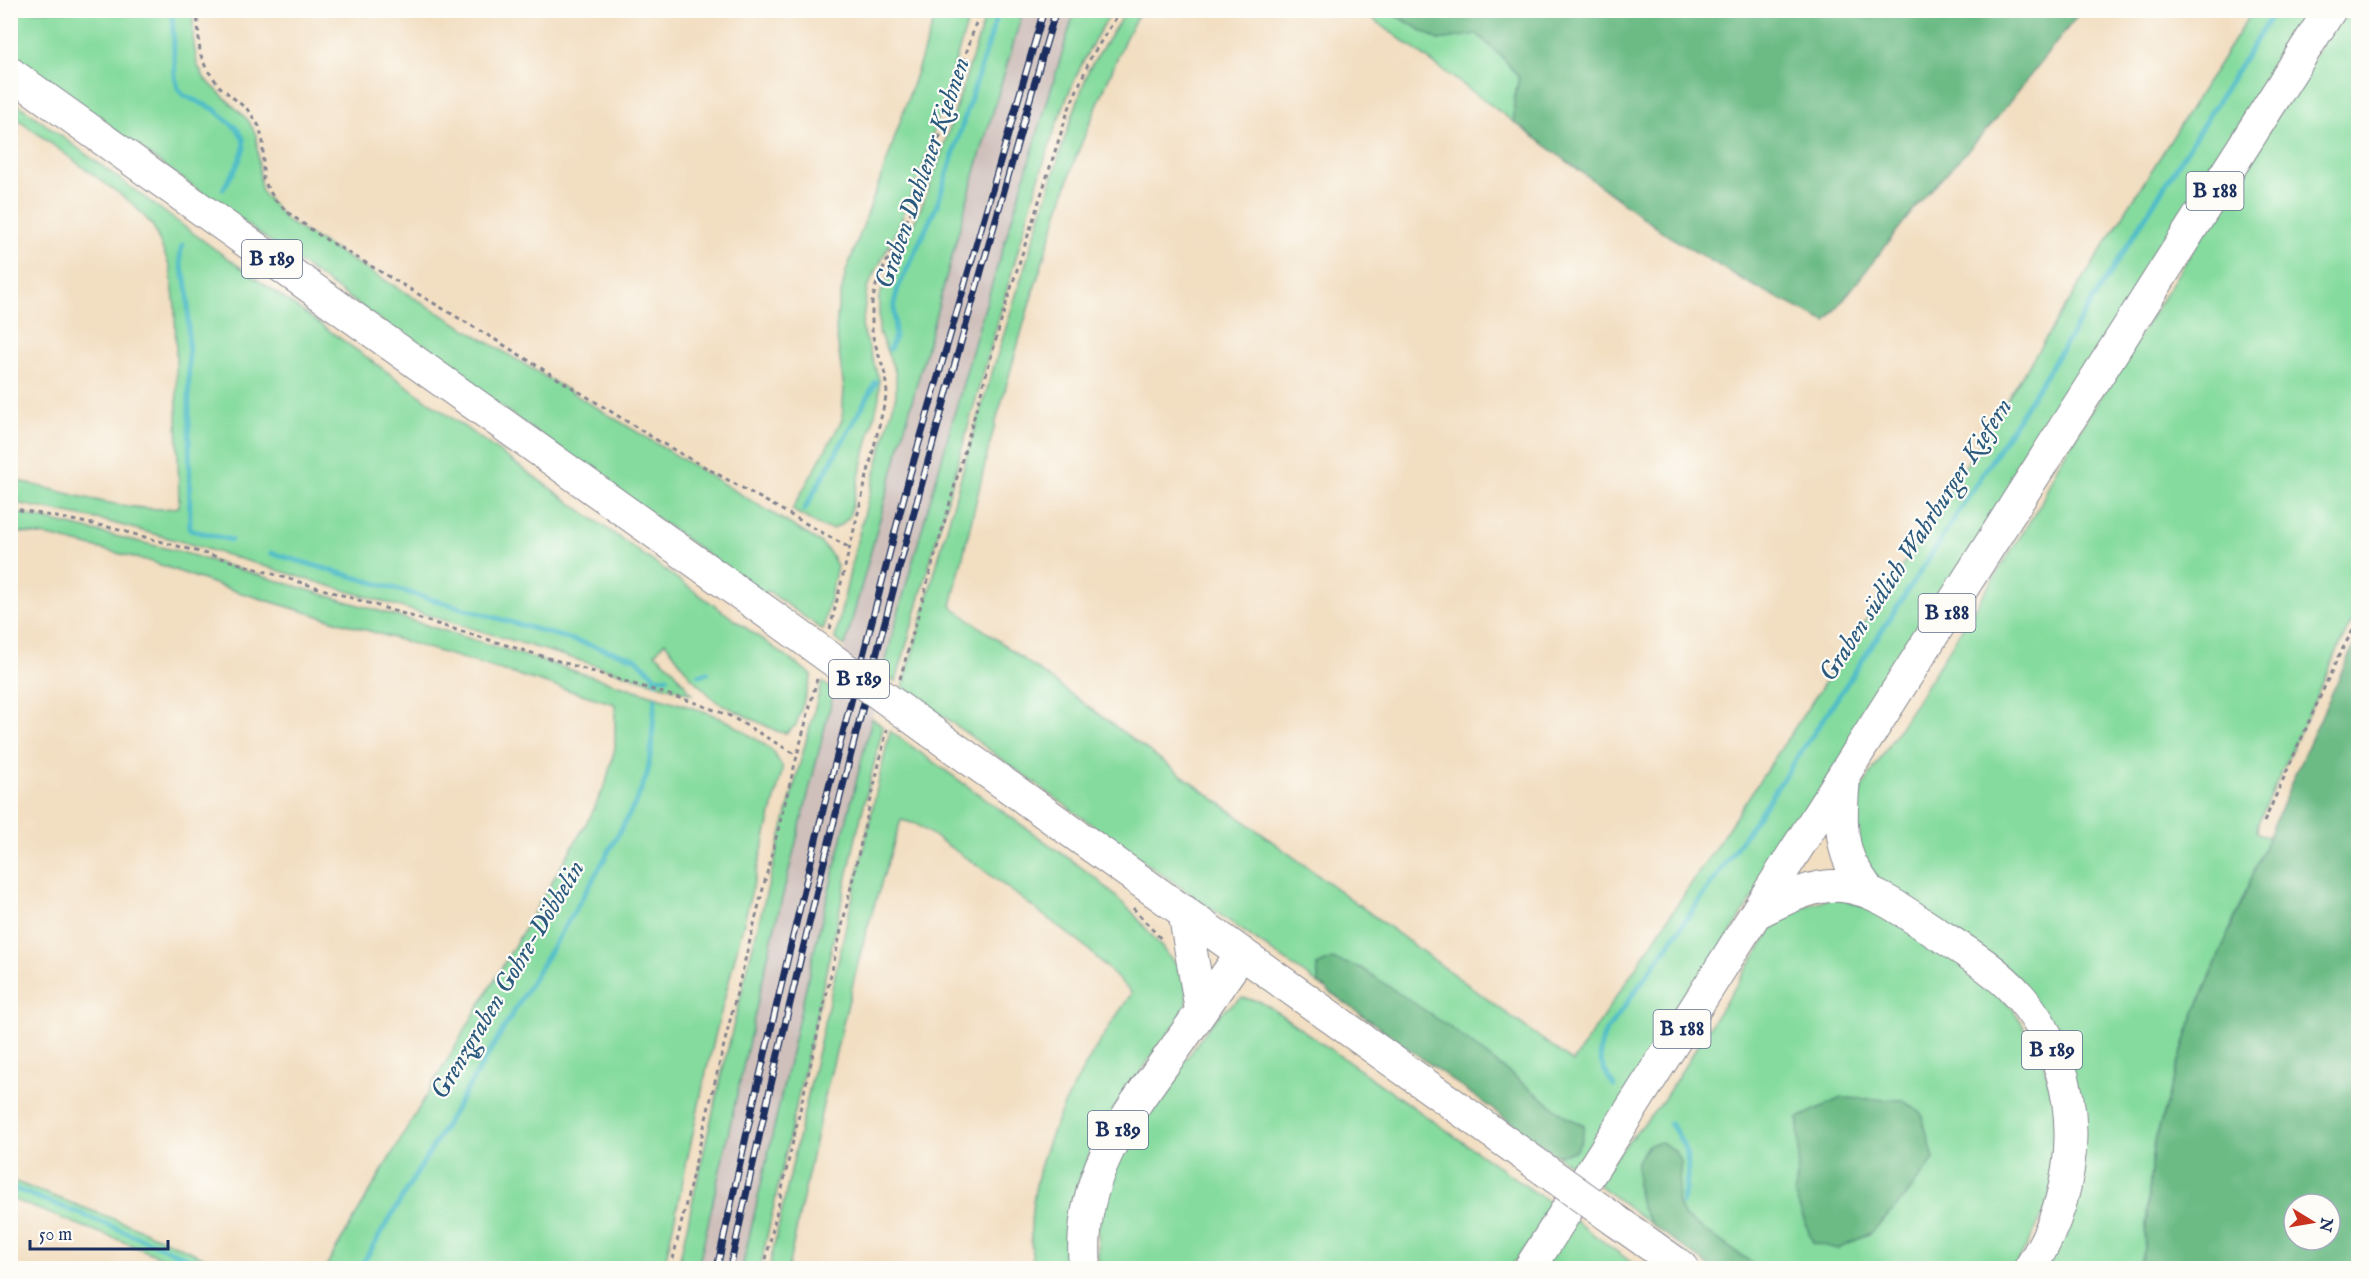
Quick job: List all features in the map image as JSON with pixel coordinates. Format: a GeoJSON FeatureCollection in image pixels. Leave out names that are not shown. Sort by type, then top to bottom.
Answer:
{"type":"FeatureCollection","features":[{"type":"Feature","properties":{"kind":"main road","name":"B 188"},"geometry":{"type":"LineString","coordinates":[[1844,774],[2330,10]]}},
{"type":"Feature","properties":{"kind":"main road","name":"B 189"},"geometry":{"type":"LineString","coordinates":[[10,73],[1683,1269]]}},
{"type":"Feature","properties":{"kind":"main road","name":"B 189"},"geometry":{"type":"LineString","coordinates":[[1844,774],[1841,817],[1844,843],[1851,863],[1869,892]]}},
{"type":"Feature","properties":{"kind":"main road"},"geometry":{"type":"LineString","coordinates":[[1756,913],[1844,774]]}},
{"type":"Feature","properties":{"kind":"main road","name":"B 189"},"geometry":{"type":"LineString","coordinates":[[1756,913],[1792,896],[1816,888],[1841,886],[1869,892],[1967,952],[2002,980],[2029,1009],[2054,1053],[2068,1098],[2072,1130],[2070,1164],[2063,1200],[2054,1224],[2030,1269]]}},
{"type":"Feature","properties":{"kind":"main road"},"geometry":{"type":"LineString","coordinates":[[1184,911],[1201,1010]]}},
{"type":"Feature","properties":{"kind":"main road","name":"B 188"},"geometry":{"type":"LineString","coordinates":[[1530,1269],[1756,913]]}},
{"type":"Feature","properties":{"kind":"main road","name":"B 189"},"geometry":{"type":"LineString","coordinates":[[1085,1269],[1086,1216],[1093,1184],[1101,1163],[1115,1135],[1140,1096],[1242,953]]}},
{"type":"Feature","properties":{"kind":"path"},"geometry":{"type":"LineString","coordinates":[[198,10],[200,53],[206,68],[220,87],[248,110],[259,126],[263,142],[263,180],[274,200],[291,215],[322,237],[660,441],[848,547]]}},
{"type":"Feature","properties":{"kind":"path"},"geometry":{"type":"LineString","coordinates":[[898,686],[1006,304],[1068,111],[1091,57],[1121,10]]}},
{"type":"Feature","properties":{"kind":"path"},"geometry":{"type":"LineString","coordinates":[[10,508],[108,527],[214,556],[696,703],[730,716],[795,754]]}},
{"type":"Feature","properties":{"kind":"path"},"geometry":{"type":"LineString","coordinates":[[2264,822],[2337,659],[2358,621]]}},
{"type":"Feature","properties":{"kind":"path"},"geometry":{"type":"LineString","coordinates":[[764,1269],[889,720]]}},
{"type":"Feature","properties":{"kind":"shaded area"},"geometry":{"type":"Polygon","coordinates":[[[1023,11],[1075,11],[976,337],[893,632],[815,947],[742,1268],[698,1268],[773,934],[845,646],[975,172],[1023,11]]]}},
{"type":"Feature","properties":{"kind":"green space"},"geometry":{"type":"Polygon","coordinates":[[[1075,10],[1113,11],[1077,74],[1038,182],[896,682],[883,673],[893,632],[976,337],[1075,10]]]}},
{"type":"Feature","properties":{"kind":"green space"},"geometry":{"type":"Polygon","coordinates":[[[11,11],[193,11],[193,38],[197,64],[205,79],[248,120],[256,135],[261,191],[288,222],[820,542],[831,554],[837,566],[823,630],[768,591],[763,594],[11,56],[11,11]]]}},
{"type":"Feature","properties":{"kind":"green space"},"geometry":{"type":"Polygon","coordinates":[[[937,11],[971,11],[924,163],[900,223],[867,289],[862,327],[879,379],[879,398],[849,517],[833,529],[822,527],[792,510],[842,420],[844,389],[836,331],[838,307],[846,272],[888,158],[937,11]]]}},
{"type":"Feature","properties":{"kind":"green space"},"geometry":{"type":"Polygon","coordinates":[[[987,11],[1023,11],[975,172],[845,646],[835,639],[855,549],[896,395],[896,374],[879,332],[879,297],[924,201],[987,11]]]}},
{"type":"Feature","properties":{"kind":"green space"},"geometry":{"type":"Polygon","coordinates":[[[1126,11],[1140,11],[1125,39],[1075,159],[1030,302],[990,443],[951,606],[1573,1062],[1906,560],[2252,11],[2317,11],[1579,1171],[1556,1155],[1575,1151],[1584,1125],[1568,1118],[1317,966],[1319,984],[1109,837],[903,687],[970,444],[1066,134],[1089,69],[1126,11]]]}},
{"type":"Feature","properties":{"kind":"green space"},"geometry":{"type":"Polygon","coordinates":[[[1362,11],[1388,11],[1438,40],[1477,33],[1519,77],[1514,101],[1514,122],[1362,11]]]}},
{"type":"Feature","properties":{"kind":"green space"},"geometry":{"type":"Polygon","coordinates":[[[1388,11],[2081,11],[1993,123],[1918,204],[1826,322],[1752,285],[1667,235],[1514,122],[1514,101],[1519,77],[1503,58],[1477,34],[1438,40],[1388,11]]]}},
{"type":"Feature","properties":{"kind":"green space"},"geometry":{"type":"Polygon","coordinates":[[[2343,11],[2358,11],[2358,613],[2347,630],[2258,823],[2257,832],[2269,837],[2190,1025],[2153,1148],[2144,1249],[2138,1268],[2045,1268],[2066,1233],[2074,1206],[2065,1047],[1881,885],[1859,859],[1856,803],[1863,786],[2040,505],[2058,465],[2343,11]]]}},
{"type":"Feature","properties":{"kind":"green space"},"geometry":{"type":"Polygon","coordinates":[[[11,99],[212,247],[812,675],[796,725],[786,733],[779,732],[717,702],[691,677],[665,642],[655,653],[672,668],[692,694],[180,541],[102,520],[11,502],[11,479],[119,505],[162,509],[179,507],[175,307],[170,267],[153,226],[133,204],[11,114],[11,99]]]}},
{"type":"Feature","properties":{"kind":"green space"},"geometry":{"type":"Polygon","coordinates":[[[11,511],[181,552],[706,712],[731,723],[773,752],[782,766],[782,771],[706,1072],[664,1268],[325,1268],[590,817],[606,783],[615,748],[615,704],[235,591],[149,561],[53,537],[11,531],[11,511]]]}},
{"type":"Feature","properties":{"kind":"green space"},"geometry":{"type":"Polygon","coordinates":[[[2358,636],[2358,1268],[2138,1268],[2144,1249],[2153,1148],[2190,1025],[2295,774],[2358,636]]]}},
{"type":"Feature","properties":{"kind":"green space"},"geometry":{"type":"Polygon","coordinates":[[[822,682],[834,691],[773,934],[698,1268],[678,1268],[746,974],[822,682]]]}},
{"type":"Feature","properties":{"kind":"green space"},"geometry":{"type":"Polygon","coordinates":[[[872,718],[883,727],[856,837],[760,1268],[742,1268],[815,947],[872,718]]]}},
{"type":"Feature","properties":{"kind":"green space"},"geometry":{"type":"Polygon","coordinates":[[[890,731],[1096,878],[1133,913],[1174,962],[1185,965],[1187,1002],[1182,1014],[1114,1111],[1087,1162],[1077,1190],[1070,1224],[1071,1268],[1034,1268],[1031,1231],[1034,1194],[1043,1158],[1056,1123],[1091,1055],[1132,993],[1087,948],[981,868],[916,824],[901,820],[865,935],[824,1100],[788,1268],[769,1268],[890,731]]]}},
{"type":"Feature","properties":{"kind":"green space"},"geometry":{"type":"Polygon","coordinates":[[[1834,897],[1871,908],[1957,959],[2013,1009],[2041,1055],[2056,1105],[2051,1200],[2015,1268],[1760,1268],[1683,1216],[1677,1201],[1681,1161],[1637,1184],[1641,1206],[1651,1224],[1597,1184],[1615,1157],[1660,1105],[1774,926],[1787,912],[1834,897]]]}},
{"type":"Feature","properties":{"kind":"green space"},"geometry":{"type":"Polygon","coordinates":[[[1332,959],[1361,968],[1451,1028],[1568,1118],[1584,1125],[1582,1139],[1575,1151],[1556,1155],[1319,984],[1317,966],[1332,959]]]}},
{"type":"Feature","properties":{"kind":"green space"},"geometry":{"type":"Polygon","coordinates":[[[1242,998],[1259,1001],[1271,1008],[1556,1207],[1529,1245],[1508,1268],[1098,1268],[1098,1219],[1121,1150],[1207,1029],[1223,1011],[1242,998]]]}},
{"type":"Feature","properties":{"kind":"green space"},"geometry":{"type":"Polygon","coordinates":[[[1841,1098],[1902,1100],[1921,1113],[1934,1159],[1902,1201],[1871,1233],[1838,1249],[1813,1243],[1795,1196],[1799,1155],[1798,1118],[1841,1098]]]}},
{"type":"Feature","properties":{"kind":"green space"},"geometry":{"type":"Polygon","coordinates":[[[1661,1142],[1674,1150],[1681,1161],[1677,1201],[1683,1216],[1760,1268],[1712,1268],[1651,1224],[1641,1206],[1637,1184],[1637,1161],[1648,1145],[1661,1142]]]}},
{"type":"Feature","properties":{"kind":"green space"},"geometry":{"type":"Polygon","coordinates":[[[10,1180],[130,1225],[228,1268],[187,1268],[11,1199],[10,1180]]]}},
{"type":"Feature","properties":{"kind":"green space"},"geometry":{"type":"Polygon","coordinates":[[[1574,1220],[1639,1268],[1543,1268],[1574,1220]]]}},
{"type":"Feature","properties":{"kind":"waterway","name":"Grenzgraben Gohre-Döbbelin"},"geometry":{"type":"LineString","coordinates":[[172,10],[175,76],[178,88],[183,95],[214,109],[238,130],[243,138],[244,148],[237,166],[223,189]]}},
{"type":"Feature","properties":{"kind":"waterway","name":"Graben Dahlener Kiehnen"},"geometry":{"type":"LineString","coordinates":[[890,349],[895,336],[894,304],[898,288],[937,205],[999,10]]}},
{"type":"Feature","properties":{"kind":"waterway","name":"Graben südlich Wahrburger Kiefern"},"geometry":{"type":"LineString","coordinates":[[1614,1086],[1601,1061],[1600,1048],[1605,1033],[1694,909],[1780,783],[1949,528],[2275,10]]}},
{"type":"Feature","properties":{"kind":"waterway","name":"Grenzgraben Gohre-Döbbelin"},"geometry":{"type":"LineString","coordinates":[[183,245],[180,256],[188,291],[190,530],[231,540]]}},
{"type":"Feature","properties":{"kind":"waterway","name":"Graben Dahlener Kiehnen"},"geometry":{"type":"LineString","coordinates":[[804,510],[876,382]]}},
{"type":"Feature","properties":{"kind":"waterway","name":"Grenzgraben Gohre-Döbbelin"},"geometry":{"type":"LineString","coordinates":[[271,553],[635,658],[651,672],[656,682]]}},
{"type":"Feature","properties":{"kind":"waterway","name":"Graben Dahlener Kiehnen"},"geometry":{"type":"LineString","coordinates":[[698,675],[708,673]]}},
{"type":"Feature","properties":{"kind":"waterway","name":"Graben Dahlener Kiehnen"},"geometry":{"type":"LineString","coordinates":[[655,677],[667,678]]}},
{"type":"Feature","properties":{"kind":"waterway","name":"Grenzgraben Gohre-Döbbelin"},"geometry":{"type":"LineString","coordinates":[[360,1268],[591,883],[636,802],[647,775],[655,699]]}},
{"type":"Feature","properties":{"kind":"waterway","name":"Graben südlich Wahrburger Kiefern"},"geometry":{"type":"LineString","coordinates":[[1670,1123],[1682,1143],[1688,1161],[1682,1203]]}},
{"type":"Feature","properties":{"kind":"waterway"},"geometry":{"type":"LineString","coordinates":[[10,1187],[212,1268]]}},
{"type":"Feature","properties":{"kind":"railway"},"geometry":{"type":"LineString","coordinates":[[717,1268],[824,806],[910,474],[1044,10]]}},
{"type":"Feature","properties":{"kind":"railway"},"geometry":{"type":"LineString","coordinates":[[730,1268],[817,891],[880,641],[947,392],[1056,10]]}}]}
